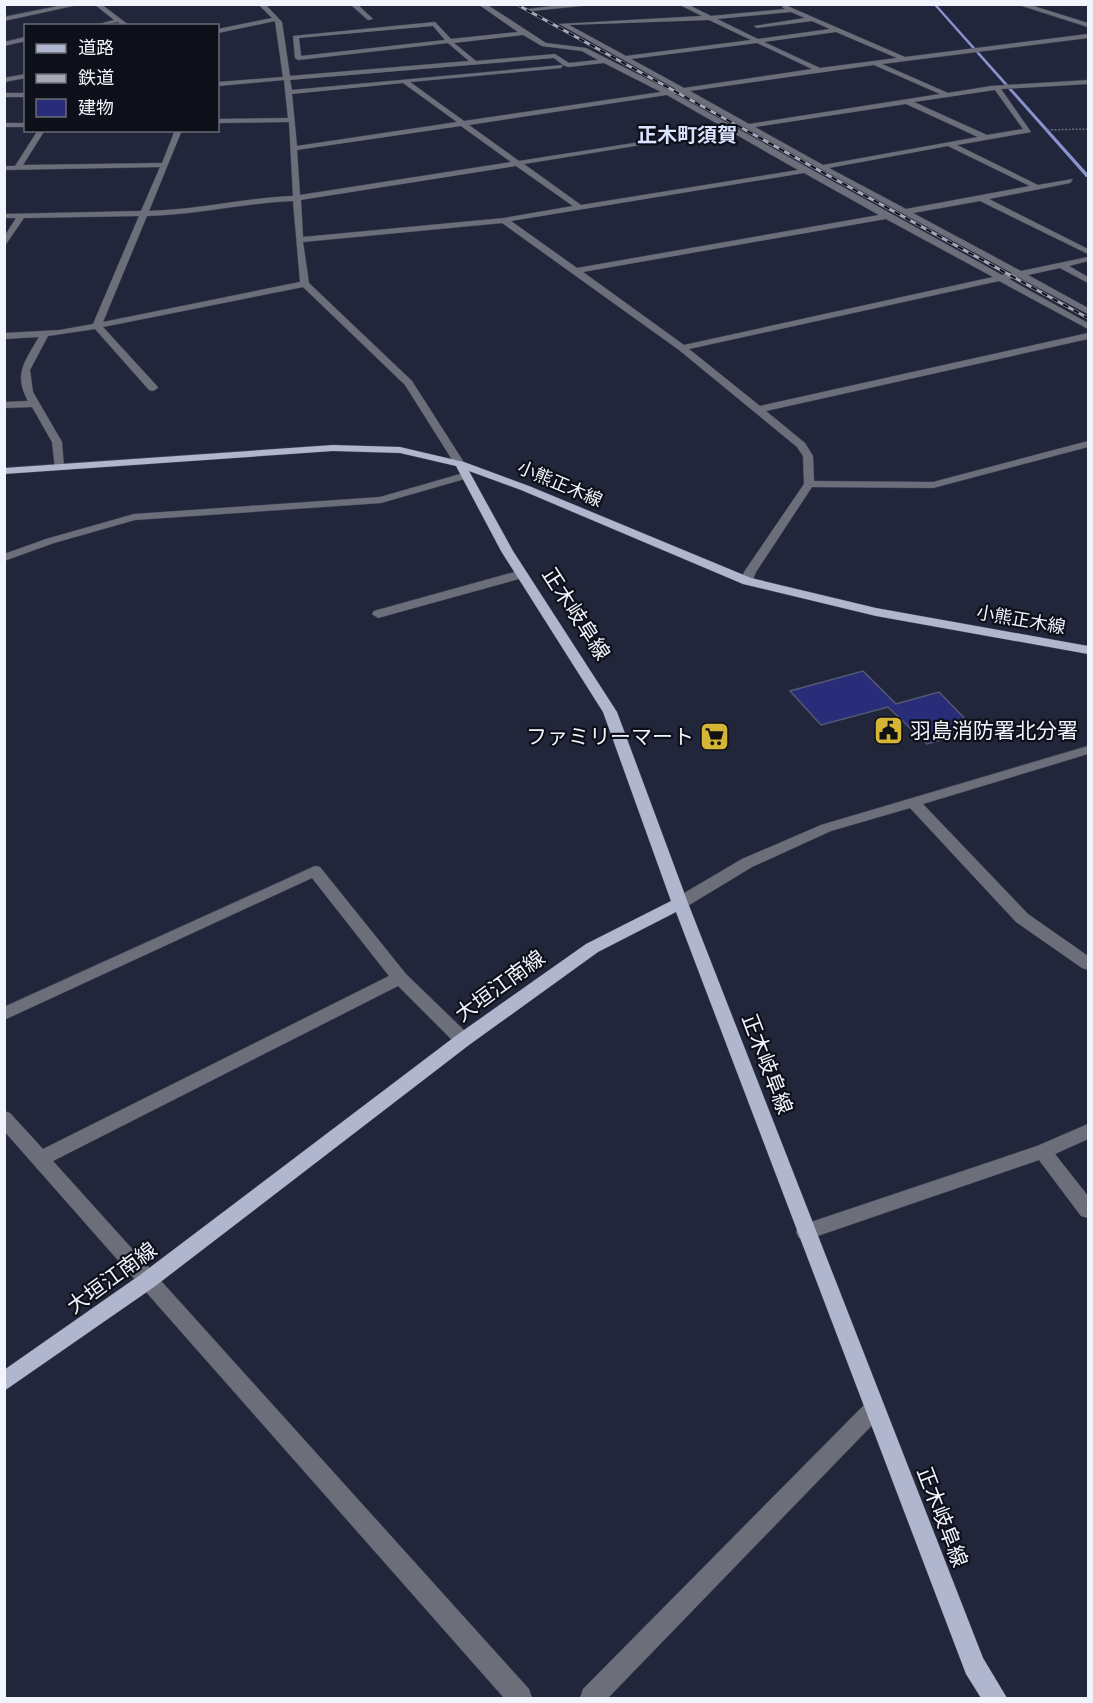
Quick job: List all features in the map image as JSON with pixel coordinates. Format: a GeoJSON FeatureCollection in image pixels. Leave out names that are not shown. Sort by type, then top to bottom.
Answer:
{"type":"FeatureCollection","features":[{"type":"Feature","properties":{"kind":"main road","name":"小熊正木線"},"geometry":{"type":"LineString","coordinates":[[4,471],[333,448],[400,450],[525,488],[747,581],[876,612],[1089,650]]}},
{"type":"Feature","properties":{"kind":"main road","name":"正木岐阜線"},"geometry":{"type":"LineString","coordinates":[[462,470],[522,574],[610,712],[680,903],[974,1666],[995,1698]]}},
{"type":"Feature","properties":{"kind":"main road","name":"大垣江南線"},"geometry":{"type":"LineString","coordinates":[[4,1382],[147,1281],[463,1040],[592,948],[680,903]]}},
{"type":"Feature","properties":{"kind":"street"},"geometry":{"type":"LineString","coordinates":[[4,19],[80,4]]}},
{"type":"Feature","properties":{"kind":"street"},"geometry":{"type":"LineString","coordinates":[[97,4],[125,24]]}},
{"type":"Feature","properties":{"kind":"street"},"geometry":{"type":"LineString","coordinates":[[261,5],[275,4]]}},
{"type":"Feature","properties":{"kind":"street"},"geometry":{"type":"LineString","coordinates":[[353,4],[370,19]]}},
{"type":"Feature","properties":{"kind":"street"},"geometry":{"type":"LineString","coordinates":[[481,4],[544,45],[584,49],[669,93],[805,171],[1089,326]]}},
{"type":"Feature","properties":{"kind":"street"},"geometry":{"type":"LineString","coordinates":[[524,4],[542,14]]}},
{"type":"Feature","properties":{"kind":"street"},"geometry":{"type":"LineString","coordinates":[[681,4],[819,70]]}},
{"type":"Feature","properties":{"kind":"street"},"geometry":{"type":"LineString","coordinates":[[780,4],[904,59]]}},
{"type":"Feature","properties":{"kind":"street"},"geometry":{"type":"LineString","coordinates":[[1019,4],[1089,25]]}},
{"type":"Feature","properties":{"kind":"street"},"geometry":{"type":"LineString","coordinates":[[4,558],[50,541],[134,517],[381,500],[462,470],[409,383],[305,284],[299,240],[292,120],[285,79],[281,30],[277,20],[261,5]]}},
{"type":"Feature","properties":{"kind":"street"},"geometry":{"type":"LineString","coordinates":[[532,9],[596,5]]}},
{"type":"Feature","properties":{"kind":"street"},"geometry":{"type":"LineString","coordinates":[[562,24],[709,18],[793,10]]}},
{"type":"Feature","properties":{"kind":"street"},"geometry":{"type":"LineString","coordinates":[[552,19],[1089,311]]}},
{"type":"Feature","properties":{"kind":"street"},"geometry":{"type":"LineString","coordinates":[[757,26],[813,19]]}},
{"type":"Feature","properties":{"kind":"street"},"geometry":{"type":"LineString","coordinates":[[103,24],[120,20]]}},
{"type":"Feature","properties":{"kind":"street"},"geometry":{"type":"LineString","coordinates":[[219,31],[277,20]]}},
{"type":"Feature","properties":{"kind":"street"},"geometry":{"type":"LineString","coordinates":[[475,63],[450,42],[435,24],[296,36],[298,58],[450,42],[524,33]]}},
{"type":"Feature","properties":{"kind":"street"},"geometry":{"type":"LineString","coordinates":[[627,58],[837,30]]}},
{"type":"Feature","properties":{"kind":"street"},"geometry":{"type":"LineString","coordinates":[[292,149],[819,70],[1089,36]]}},
{"type":"Feature","properties":{"kind":"street"},"geometry":{"type":"LineString","coordinates":[[4,38],[12,42]]}},
{"type":"Feature","properties":{"kind":"street"},"geometry":{"type":"LineString","coordinates":[[4,44],[24,39]]}},
{"type":"Feature","properties":{"kind":"street"},"geometry":{"type":"LineString","coordinates":[[219,84],[555,56],[568,65]]}},
{"type":"Feature","properties":{"kind":"street"},"geometry":{"type":"LineString","coordinates":[[287,92],[605,61]]}},
{"type":"Feature","properties":{"kind":"street"},"geometry":{"type":"LineString","coordinates":[[875,63],[947,95]]}},
{"type":"Feature","properties":{"kind":"street"},"geometry":{"type":"LineString","coordinates":[[4,80],[24,76]]}},
{"type":"Feature","properties":{"kind":"street"},"geometry":{"type":"LineString","coordinates":[[404,81],[580,208]]}},
{"type":"Feature","properties":{"kind":"street"},"geometry":{"type":"LineString","coordinates":[[749,126],[997,88],[1089,82]]}},
{"type":"Feature","properties":{"kind":"street"},"geometry":{"type":"LineString","coordinates":[[822,167],[1028,130],[997,88]]}},
{"type":"Feature","properties":{"kind":"street"},"geometry":{"type":"LineString","coordinates":[[4,95],[24,95]]}},
{"type":"Feature","properties":{"kind":"street"},"geometry":{"type":"LineString","coordinates":[[908,101],[987,138]]}},
{"type":"Feature","properties":{"kind":"street"},"geometry":{"type":"LineString","coordinates":[[219,121],[292,120]]}},
{"type":"Feature","properties":{"kind":"street"},"geometry":{"type":"LineString","coordinates":[[4,125],[24,125]]}},
{"type":"Feature","properties":{"kind":"street"},"geometry":{"type":"LineString","coordinates":[[4,216],[178,213],[255,200],[296,198],[723,130]]}},
{"type":"Feature","properties":{"kind":"street"},"geometry":{"type":"LineString","coordinates":[[18,167],[41,132]]}},
{"type":"Feature","properties":{"kind":"street"},"geometry":{"type":"LineString","coordinates":[[98,326],[178,132]]}},
{"type":"Feature","properties":{"kind":"street"},"geometry":{"type":"LineString","coordinates":[[949,144],[1037,187]]}},
{"type":"Feature","properties":{"kind":"street"},"geometry":{"type":"LineString","coordinates":[[4,168],[165,165]]}},
{"type":"Feature","properties":{"kind":"street"},"geometry":{"type":"LineString","coordinates":[[299,240],[504,220],[805,171]]}},
{"type":"Feature","properties":{"kind":"street"},"geometry":{"type":"LineString","coordinates":[[905,212],[1070,181]]}},
{"type":"Feature","properties":{"kind":"street"},"geometry":{"type":"LineString","coordinates":[[981,198],[1089,252]]}},
{"type":"Feature","properties":{"kind":"street"},"geometry":{"type":"LineString","coordinates":[[4,245],[21,216]]}},
{"type":"Feature","properties":{"kind":"street"},"geometry":{"type":"LineString","coordinates":[[576,272],[887,216]]}},
{"type":"Feature","properties":{"kind":"street"},"geometry":{"type":"LineString","coordinates":[[504,220],[682,348],[801,445],[808,456],[809,484],[750,572],[747,581]]}},
{"type":"Feature","properties":{"kind":"street"},"geometry":{"type":"LineString","coordinates":[[682,348],[1018,272],[1089,259]]}},
{"type":"Feature","properties":{"kind":"street"},"geometry":{"type":"LineString","coordinates":[[1059,264],[1089,280]]}},
{"type":"Feature","properties":{"kind":"street"},"geometry":{"type":"LineString","coordinates":[[4,336],[45,334],[98,326],[305,284]]}},
{"type":"Feature","properties":{"kind":"street"},"geometry":{"type":"LineString","coordinates":[[98,326],[153,388]]}},
{"type":"Feature","properties":{"kind":"street"},"geometry":{"type":"LineString","coordinates":[[45,334],[25,370],[28,392],[57,442],[59,467]]}},
{"type":"Feature","properties":{"kind":"street"},"geometry":{"type":"LineString","coordinates":[[758,410],[1089,336]]}},
{"type":"Feature","properties":{"kind":"street"},"geometry":{"type":"LineString","coordinates":[[4,405],[35,404]]}},
{"type":"Feature","properties":{"kind":"street"},"geometry":{"type":"LineString","coordinates":[[809,484],[933,485],[1089,444]]}},
{"type":"Feature","properties":{"kind":"street"},"geometry":{"type":"LineString","coordinates":[[378,614],[522,574]]}},
{"type":"Feature","properties":{"kind":"street","name":"大垣江南線"},"geometry":{"type":"LineString","coordinates":[[680,903],[747,863],[826,828],[1089,750]]}},
{"type":"Feature","properties":{"kind":"street"},"geometry":{"type":"LineString","coordinates":[[914,803],[1022,918],[1089,964]]}},
{"type":"Feature","properties":{"kind":"street"},"geometry":{"type":"LineString","coordinates":[[4,1014],[315,871],[400,978],[463,1040]]}},
{"type":"Feature","properties":{"kind":"street"},"geometry":{"type":"LineString","coordinates":[[40,1159],[400,978]]}},
{"type":"Feature","properties":{"kind":"street"},"geometry":{"type":"LineString","coordinates":[[4,1118],[520,1698]]}},
{"type":"Feature","properties":{"kind":"street"},"geometry":{"type":"LineString","coordinates":[[806,1232],[1043,1151],[1089,1131]]}},
{"type":"Feature","properties":{"kind":"street"},"geometry":{"type":"LineString","coordinates":[[1043,1151],[1089,1210]]}},
{"type":"Feature","properties":{"kind":"street"},"geometry":{"type":"LineString","coordinates":[[592,1698],[874,1409]]}},
{"type":"Feature","properties":{"kind":"path"},"geometry":{"type":"LineString","coordinates":[[1028,130],[1089,129]]}},
{"type":"Feature","properties":{"kind":"building"},"geometry":{"type":"Polygon","coordinates":[[[863,671],[896,704],[939,692],[976,730],[927,744],[888,707],[821,725],[790,691],[863,671]]]}},
{"type":"Feature","properties":{"kind":"waterway"},"geometry":{"type":"LineString","coordinates":[[934,4],[1088,176]]}},
{"type":"Feature","properties":{"kind":"railway"},"geometry":{"type":"LineString","coordinates":[[516,4],[1088,318]]}},
{"type":"Feature","properties":{"kind":"place","name":"羽島消防署北分署"},"geometry":{"type":"Point","coordinates":[889,731]}},
{"type":"Feature","properties":{"kind":"place","name":"ファミリーマート"},"geometry":{"type":"Point","coordinates":[715,737]}},
{"type":"Feature","properties":{"kind":"district","name":"正木町須賀"},"geometry":{"type":"Point","coordinates":[687,135]}}]}
